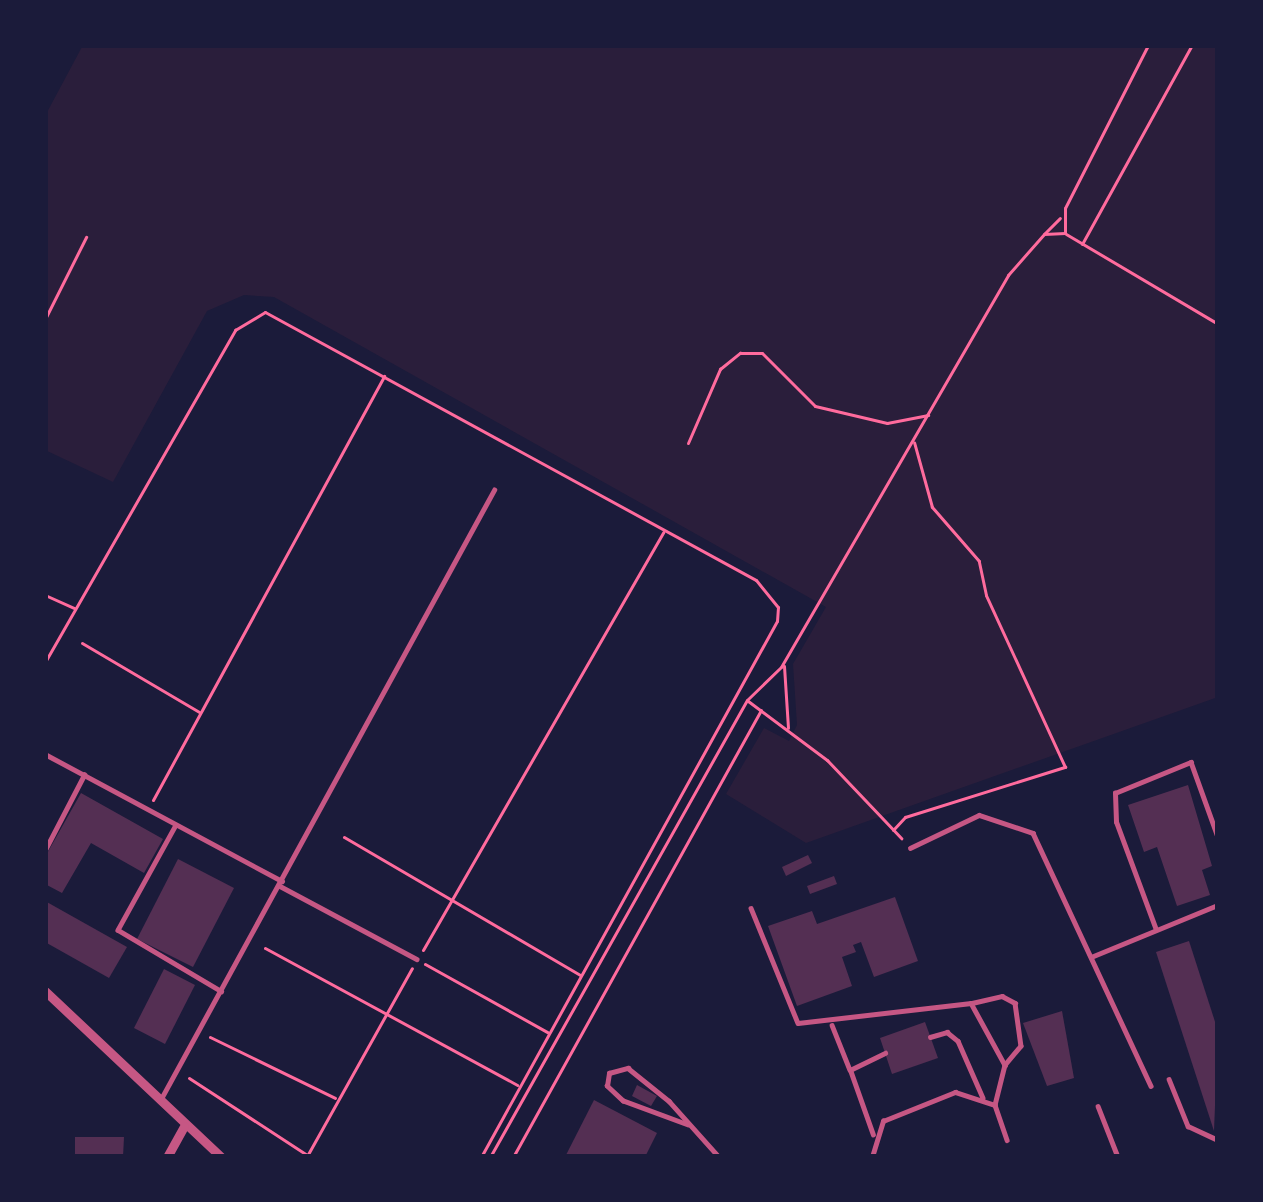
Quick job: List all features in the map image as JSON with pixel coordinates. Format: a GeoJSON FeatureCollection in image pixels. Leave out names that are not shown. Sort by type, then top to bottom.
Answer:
{"type":"FeatureCollection","features":[{"type":"Feature","properties":{"kind":"street"},"geometry":{"type":"LineString","coordinates":[[45,991],[220,1157]]}},
{"type":"Feature","properties":{"kind":"street"},"geometry":{"type":"LineString","coordinates":[[167,1157],[184,1126]]}},
{"type":"Feature","properties":{"kind":"lane"},"geometry":{"type":"LineString","coordinates":[[159,1102],[494,490]]}},
{"type":"Feature","properties":{"kind":"lane"},"geometry":{"type":"LineString","coordinates":[[45,754],[417,959]]}},
{"type":"Feature","properties":{"kind":"lane"},"geometry":{"type":"LineString","coordinates":[[1156,930],[1116,822],[1115,794],[1191,762],[1218,837]]}},
{"type":"Feature","properties":{"kind":"lane"},"geometry":{"type":"LineString","coordinates":[[45,850],[84,776]]}},
{"type":"Feature","properties":{"kind":"lane"},"geometry":{"type":"LineString","coordinates":[[910,848],[979,815],[1033,833],[1151,1087]]}},
{"type":"Feature","properties":{"kind":"lane"},"geometry":{"type":"LineString","coordinates":[[176,825],[118,930],[221,991]]}},
{"type":"Feature","properties":{"kind":"lane"},"geometry":{"type":"LineString","coordinates":[[1091,957],[1218,904]]}},
{"type":"Feature","properties":{"kind":"lane"},"geometry":{"type":"LineString","coordinates":[[752,908],[798,1023],[1002,996],[1015,1003],[1021,1046],[1005,1065],[994,1105],[1006,1140]]}},
{"type":"Feature","properties":{"kind":"lane"},"geometry":{"type":"LineString","coordinates":[[971,1003],[1005,1065]]}},
{"type":"Feature","properties":{"kind":"lane"},"geometry":{"type":"LineString","coordinates":[[831,1022],[874,1138],[872,1157]]}},
{"type":"Feature","properties":{"kind":"lane"},"geometry":{"type":"LineString","coordinates":[[930,1037],[947,1032],[958,1041],[983,1098]]}},
{"type":"Feature","properties":{"kind":"lane"},"geometry":{"type":"LineString","coordinates":[[850,1070],[885,1053]]}},
{"type":"Feature","properties":{"kind":"lane"},"geometry":{"type":"LineString","coordinates":[[688,1124],[623,1101],[607,1087],[609,1073],[628,1068],[688,1124],[719,1157]]}},
{"type":"Feature","properties":{"kind":"lane"},"geometry":{"type":"LineString","coordinates":[[1169,1079],[1188,1126],[1218,1140]]}},
{"type":"Feature","properties":{"kind":"lane"},"geometry":{"type":"LineString","coordinates":[[874,1138],[901,1110],[955,1092],[994,1105]]}},
{"type":"Feature","properties":{"kind":"lane"},"geometry":{"type":"LineString","coordinates":[[1098,1106],[1118,1157]]}},
{"type":"Feature","properties":{"kind":"path"},"geometry":{"type":"LineString","coordinates":[[490,1157],[747,700],[784,662],[934,411],[1008,275],[1061,217],[1148,45]]}},
{"type":"Feature","properties":{"kind":"path"},"geometry":{"type":"LineString","coordinates":[[1082,244],[1192,45]]}},
{"type":"Feature","properties":{"kind":"path"},"geometry":{"type":"LineString","coordinates":[[1061,217],[1065,233]]}},
{"type":"Feature","properties":{"kind":"path"},"geometry":{"type":"LineString","coordinates":[[1044,234],[1065,233],[1218,324]]}},
{"type":"Feature","properties":{"kind":"path"},"geometry":{"type":"LineString","coordinates":[[45,319],[86,237]]}},
{"type":"Feature","properties":{"kind":"path"},"geometry":{"type":"LineString","coordinates":[[45,662],[235,330],[247,316],[266,312],[756,580],[778,607],[777,621],[481,1157]]}},
{"type":"Feature","properties":{"kind":"path"},"geometry":{"type":"LineString","coordinates":[[688,443],[720,369],[740,353],[762,353],[815,406],[887,423],[916,423],[934,411]]}},
{"type":"Feature","properties":{"kind":"path"},"geometry":{"type":"LineString","coordinates":[[148,809],[384,374]]}},
{"type":"Feature","properties":{"kind":"path"},"geometry":{"type":"LineString","coordinates":[[893,830],[905,817],[1065,767],[986,595],[979,561],[932,507],[913,441]]}},
{"type":"Feature","properties":{"kind":"path"},"geometry":{"type":"LineString","coordinates":[[177,1070],[308,1156],[664,530]]}},
{"type":"Feature","properties":{"kind":"path"},"geometry":{"type":"LineString","coordinates":[[45,595],[75,609]]}},
{"type":"Feature","properties":{"kind":"path"},"geometry":{"type":"LineString","coordinates":[[82,643],[200,713]]}},
{"type":"Feature","properties":{"kind":"path"},"geometry":{"type":"LineString","coordinates":[[784,662],[788,730]]}},
{"type":"Feature","properties":{"kind":"path"},"geometry":{"type":"LineString","coordinates":[[747,700],[788,730],[910,848]]}},
{"type":"Feature","properties":{"kind":"path"},"geometry":{"type":"LineString","coordinates":[[513,1157],[761,710]]}},
{"type":"Feature","properties":{"kind":"path"},"geometry":{"type":"LineString","coordinates":[[344,837],[580,976]]}},
{"type":"Feature","properties":{"kind":"path"},"geometry":{"type":"LineString","coordinates":[[266,948],[520,1086]]}},
{"type":"Feature","properties":{"kind":"path"},"geometry":{"type":"LineString","coordinates":[[417,959],[549,1033]]}},
{"type":"Feature","properties":{"kind":"path"},"geometry":{"type":"LineString","coordinates":[[196,1036],[219,1037],[337,1099]]}},
{"type":"Feature","properties":{"kind":"shaded area"},"geometry":{"type":"Polygon","coordinates":[[[83,45],[1218,45],[1218,697],[806,843],[726,794],[764,728],[789,741],[797,725],[793,664],[826,607],[274,297],[244,295],[207,311],[113,482],[45,450],[45,116],[83,45]]]}},
{"type":"Feature","properties":{"kind":"building"},"geometry":{"type":"Polygon","coordinates":[[[1188,785],[1212,866],[1202,870],[1210,895],[1177,906],[1157,847],[1144,852],[1128,805],[1188,785]]]}},
{"type":"Feature","properties":{"kind":"building"},"geometry":{"type":"Polygon","coordinates":[[[81,793],[163,839],[144,873],[91,843],[62,893],[45,884],[45,857],[81,793]]]}},
{"type":"Feature","properties":{"kind":"building"},"geometry":{"type":"Polygon","coordinates":[[[808,855],[812,863],[786,876],[782,867],[808,855]]]}},
{"type":"Feature","properties":{"kind":"building"},"geometry":{"type":"Polygon","coordinates":[[[178,859],[234,888],[193,967],[137,939],[178,859]]]}},
{"type":"Feature","properties":{"kind":"building"},"geometry":{"type":"Polygon","coordinates":[[[834,876],[837,884],[810,894],[807,886],[834,876]]]}},
{"type":"Feature","properties":{"kind":"building"},"geometry":{"type":"Polygon","coordinates":[[[895,897],[918,961],[874,977],[861,942],[853,945],[856,952],[842,957],[852,986],[797,1006],[768,926],[812,911],[817,924],[895,897]]]}},
{"type":"Feature","properties":{"kind":"building"},"geometry":{"type":"Polygon","coordinates":[[[45,901],[127,947],[109,978],[45,942],[45,901]]]}},
{"type":"Feature","properties":{"kind":"building"},"geometry":{"type":"Polygon","coordinates":[[[1189,941],[1218,1031],[1214,1131],[1156,952],[1189,941]]]}},
{"type":"Feature","properties":{"kind":"building"},"geometry":{"type":"Polygon","coordinates":[[[164,969],[195,985],[165,1044],[134,1028],[164,969]]]}},
{"type":"Feature","properties":{"kind":"building"},"geometry":{"type":"Polygon","coordinates":[[[1062,1011],[1074,1078],[1047,1086],[1023,1023],[1062,1011]]]}},
{"type":"Feature","properties":{"kind":"building"},"geometry":{"type":"Polygon","coordinates":[[[925,1022],[938,1058],[892,1074],[880,1038],[925,1022]]]}},
{"type":"Feature","properties":{"kind":"building"},"geometry":{"type":"Polygon","coordinates":[[[637,1085],[657,1096],[651,1106],[632,1096],[637,1085]]]}},
{"type":"Feature","properties":{"kind":"building"},"geometry":{"type":"Polygon","coordinates":[[[594,1100],[657,1133],[645,1157],[565,1157],[594,1100]]]}},
{"type":"Feature","properties":{"kind":"building"},"geometry":{"type":"Polygon","coordinates":[[[75,1137],[124,1137],[123,1157],[75,1157],[75,1137]]]}}]}
